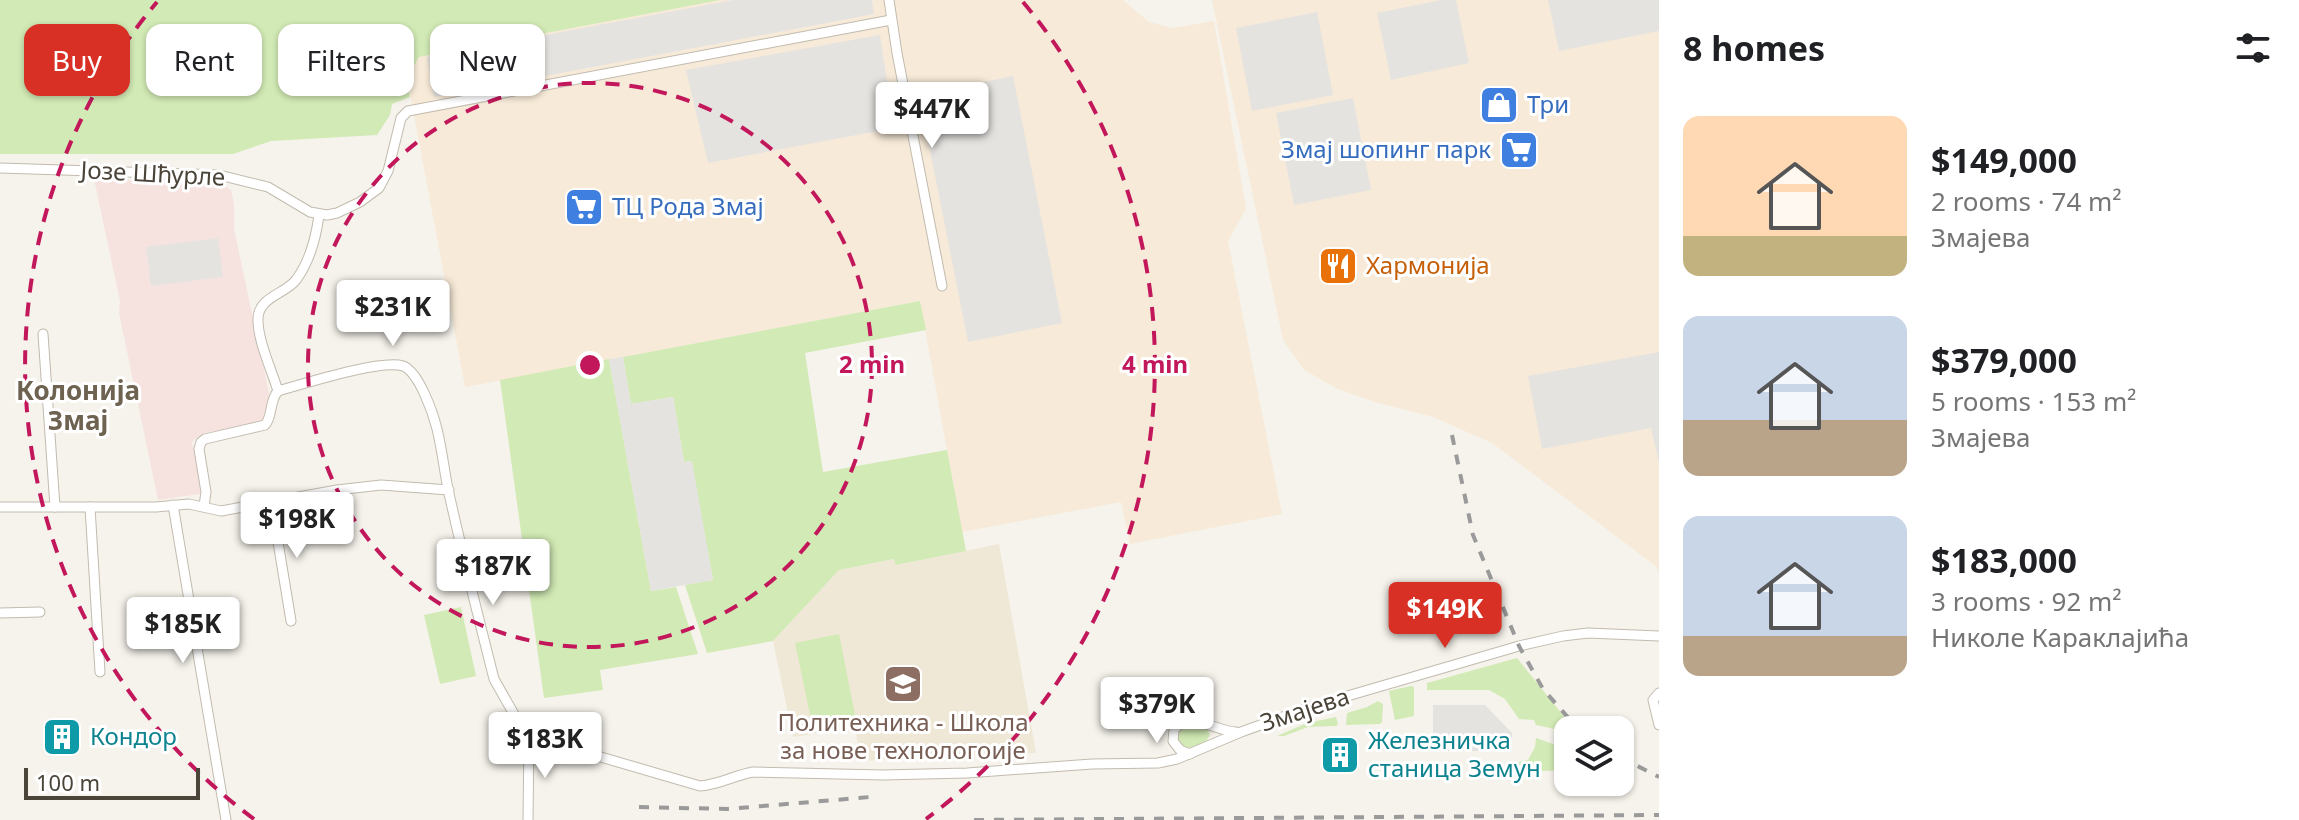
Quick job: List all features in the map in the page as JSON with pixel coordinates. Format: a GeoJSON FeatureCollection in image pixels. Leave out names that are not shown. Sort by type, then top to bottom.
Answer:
{"type":"FeatureCollection","features":[{"type":"Feature","properties":{"kind":"street"},"geometry":{"type":"LineString","coordinates":[[889,0],[942,286]]}},
{"type":"Feature","properties":{"kind":"street"},"geometry":{"type":"LineString","coordinates":[[278,391],[261,336],[259,313],[267,300],[288,288],[299,275],[311,252],[319,215],[345,210],[379,188],[388,171],[401,118],[408,111],[891,20]]}},
{"type":"Feature","properties":{"kind":"street","name":"Јозе Шћурле"},"geometry":{"type":"LineString","coordinates":[[0,168],[219,175],[268,187],[319,215]]}},
{"type":"Feature","properties":{"kind":"street"},"geometry":{"type":"LineString","coordinates":[[43,334],[55,507]]}},
{"type":"Feature","properties":{"kind":"street"},"geometry":{"type":"LineString","coordinates":[[204,506],[206,492],[199,453],[201,442],[210,437],[265,425],[278,391],[362,369],[393,365],[406,367],[415,377],[437,430],[495,683],[529,736],[528,820]]}},
{"type":"Feature","properties":{"kind":"street"},"geometry":{"type":"LineString","coordinates":[[0,507],[189,504],[221,511],[381,485],[449,490]]}},
{"type":"Feature","properties":{"kind":"street"},"geometry":{"type":"LineString","coordinates":[[274,501],[291,621]]}},
{"type":"Feature","properties":{"kind":"street"},"geometry":{"type":"LineString","coordinates":[[173,505],[226,820]]}},
{"type":"Feature","properties":{"kind":"street"},"geometry":{"type":"LineString","coordinates":[[90,507],[100,672]]}},
{"type":"Feature","properties":{"kind":"street"},"geometry":{"type":"LineString","coordinates":[[0,613],[40,612]]}},
{"type":"Feature","properties":{"kind":"street","name":"Змајева"},"geometry":{"type":"LineString","coordinates":[[529,736],[700,786],[753,772],[911,775],[1158,763],[1369,689],[1527,644],[1588,633],[1659,636]]}},
{"type":"Feature","properties":{"kind":"street"},"geometry":{"type":"LineString","coordinates":[[1659,693],[1653,700],[1659,725]]}},
{"type":"Feature","properties":{"kind":"street"},"geometry":{"type":"LineString","coordinates":[[1190,754],[1176,746],[1174,730],[1180,723],[1193,720],[1225,731],[1241,732]]}},
{"type":"Feature","properties":{"kind":"street"},"geometry":{"type":"LineString","coordinates":[[1207,746],[1213,735],[1210,727]]}},
{"type":"Feature","properties":{"kind":"street"},"geometry":{"type":"LineString","coordinates":[[1158,763],[1168,757],[1176,746]]}},
{"type":"Feature","properties":{"kind":"shaded area"},"geometry":{"type":"Polygon","coordinates":[[[720,0],[1123,0],[1149,22],[1173,28],[1214,21],[1246,209],[1228,241],[1282,514],[1130,544],[1121,502],[962,532],[920,301],[465,387],[410,96],[414,96],[414,65],[418,57],[430,55],[430,96],[545,96],[545,33],[720,0]]]}},
{"type":"Feature","properties":{"kind":"shaded area"},"geometry":{"type":"Polygon","coordinates":[[[733,0],[872,0],[874,14],[545,76],[545,35],[733,0]]]}},
{"type":"Feature","properties":{"kind":"shaded area","name":"Змај шопинг парк"},"geometry":{"type":"Polygon","coordinates":[[[1212,0],[1659,0],[1659,575],[1657,567],[1492,443],[1433,417],[1338,389],[1304,370],[1283,340],[1212,0]]]}},
{"type":"Feature","properties":{"kind":"shaded area"},"geometry":{"type":"Polygon","coordinates":[[[1441,0],[1456,0],[1469,63],[1391,80],[1377,13],[1441,0]]]}},
{"type":"Feature","properties":{"kind":"shaded area"},"geometry":{"type":"Polygon","coordinates":[[[1548,0],[1659,0],[1659,31],[1559,51],[1548,0]]]}},
{"type":"Feature","properties":{"kind":"shaded area"},"geometry":{"type":"Polygon","coordinates":[[[1317,12],[1333,95],[1252,111],[1236,28],[1317,12]]]}},
{"type":"Feature","properties":{"kind":"shaded area"},"geometry":{"type":"Polygon","coordinates":[[[880,35],[894,128],[708,163],[686,70],[880,35]]]}},
{"type":"Feature","properties":{"kind":"shaded area"},"geometry":{"type":"Polygon","coordinates":[[[1013,76],[1062,323],[968,342],[919,95],[1013,76]]]}},
{"type":"Feature","properties":{"kind":"shaded area"},"geometry":{"type":"Polygon","coordinates":[[[1353,98],[1371,190],[1294,205],[1276,113],[1353,98]]]}},
{"type":"Feature","properties":{"kind":"shaded area"},"geometry":{"type":"Polygon","coordinates":[[[94,179],[221,183],[231,190],[234,229],[269,393],[265,421],[205,433],[192,442],[202,488],[200,494],[158,500],[94,179]]]}},
{"type":"Feature","properties":{"kind":"shaded area"},"geometry":{"type":"Polygon","coordinates":[[[218,238],[223,277],[151,286],[146,247],[218,238]]]}},
{"type":"Feature","properties":{"kind":"shaded area"},"geometry":{"type":"Polygon","coordinates":[[[1659,352],[1659,463],[1651,428],[1542,449],[1528,376],[1659,352]]]}},
{"type":"Feature","properties":{"kind":"shaded area"},"geometry":{"type":"Polygon","coordinates":[[[623,357],[631,404],[673,397],[684,462],[692,461],[713,580],[651,591],[609,359],[623,357]]]}},
{"type":"Feature","properties":{"kind":"shaded area","name":"Политехника - Школа за нове технологоије"},"geometry":{"type":"Polygon","coordinates":[[[999,544],[1036,753],[861,761],[855,728],[793,737],[773,641],[839,570],[895,559],[897,565],[999,544]]]}},
{"type":"Feature","properties":{"kind":"shaded area"},"geometry":{"type":"Polygon","coordinates":[[[1433,705],[1485,705],[1512,733],[1512,751],[1433,751],[1433,705]]]}},
{"type":"Feature","properties":{"kind":"green space"},"geometry":{"type":"Polygon","coordinates":[[[0,0],[720,0],[545,33],[545,24],[430,24],[430,55],[419,57],[414,66],[414,24],[278,24],[278,96],[410,97],[392,104],[390,115],[377,135],[271,141],[233,154],[0,154],[0,0]]]}},
{"type":"Feature","properties":{"kind":"green space"},"geometry":{"type":"Polygon","coordinates":[[[920,301],[926,330],[805,353],[823,472],[947,450],[966,551],[896,565],[894,559],[839,570],[773,641],[707,653],[685,585],[713,580],[691,461],[684,462],[673,397],[631,404],[623,357],[920,301]]]}},
{"type":"Feature","properties":{"kind":"green space"},"geometry":{"type":"Polygon","coordinates":[[[609,359],[651,591],[676,587],[698,654],[600,670],[603,690],[544,698],[500,380],[609,359]]]}},
{"type":"Feature","properties":{"kind":"green space"},"geometry":{"type":"Polygon","coordinates":[[[461,607],[476,676],[440,684],[424,615],[461,607]]]}},
{"type":"Feature","properties":{"kind":"green space"},"geometry":{"type":"Polygon","coordinates":[[[839,634],[856,720],[813,729],[795,643],[839,634]]]}},
{"type":"Feature","properties":{"kind":"green space"},"geometry":{"type":"Polygon","coordinates":[[[1517,658],[1564,716],[1554,716],[1554,729],[1536,725],[1534,720],[1519,719],[1505,699],[1489,690],[1427,690],[1427,683],[1517,658]]]}},
{"type":"Feature","properties":{"kind":"green space"},"geometry":{"type":"Polygon","coordinates":[[[1414,687],[1414,716],[1395,720],[1389,691],[1414,687]]]}},
{"type":"Feature","properties":{"kind":"green space"},"geometry":{"type":"Polygon","coordinates":[[[1378,701],[1383,704],[1380,724],[1346,725],[1347,713],[1378,701]]]}},
{"type":"Feature","properties":{"kind":"green space"},"geometry":{"type":"Polygon","coordinates":[[[1336,717],[1336,726],[1308,727],[1277,736],[1307,723],[1336,717]]]}},
{"type":"Feature","properties":{"kind":"green space"},"geometry":{"type":"Polygon","coordinates":[[[1192,723],[1208,730],[1210,735],[1205,743],[1189,749],[1177,742],[1178,729],[1192,723]]]}},
{"type":"Feature","properties":{"kind":"green space"},"geometry":{"type":"Polygon","coordinates":[[[1536,738],[1554,744],[1554,771],[1517,772],[1515,763],[1528,760],[1536,738]]]}},
{"type":"Feature","properties":{"kind":"railway"},"geometry":{"type":"LineString","coordinates":[[1452,435],[1473,535],[1519,646],[1543,689],[1567,716]]}},
{"type":"Feature","properties":{"kind":"railway"},"geometry":{"type":"LineString","coordinates":[[1634,764],[1659,777]]}},
{"type":"Feature","properties":{"kind":"railway"},"geometry":{"type":"LineString","coordinates":[[639,807],[727,809],[870,797]]}},
{"type":"Feature","properties":{"kind":"railway"},"geometry":{"type":"LineString","coordinates":[[974,820],[1659,815]]}},
{"type":"Feature","properties":{"kind":"place","name":"Три"},"geometry":{"type":"Point","coordinates":[1499,105]}},
{"type":"Feature","properties":{"kind":"place","name":"Змај шопинг парк"},"geometry":{"type":"Point","coordinates":[1519,150]}},
{"type":"Feature","properties":{"kind":"place","name":"ТЦ Рода Змај"},"geometry":{"type":"Point","coordinates":[584,207]}},
{"type":"Feature","properties":{"kind":"place","name":"Хармонија"},"geometry":{"type":"Point","coordinates":[1338,266]}},
{"type":"Feature","properties":{"kind":"place","name":"Политехника - Школа за нове технологоије"},"geometry":{"type":"Point","coordinates":[903,684]}},
{"type":"Feature","properties":{"kind":"place","name":"Кондор"},"geometry":{"type":"Point","coordinates":[62,737]}},
{"type":"Feature","properties":{"kind":"place","name":"Железничка станица Земун"},"geometry":{"type":"Point","coordinates":[1340,755]}},
{"type":"Feature","properties":{"kind":"district","name":"Колонија Змај"},"geometry":{"type":"Point","coordinates":[78,406]}}]}
